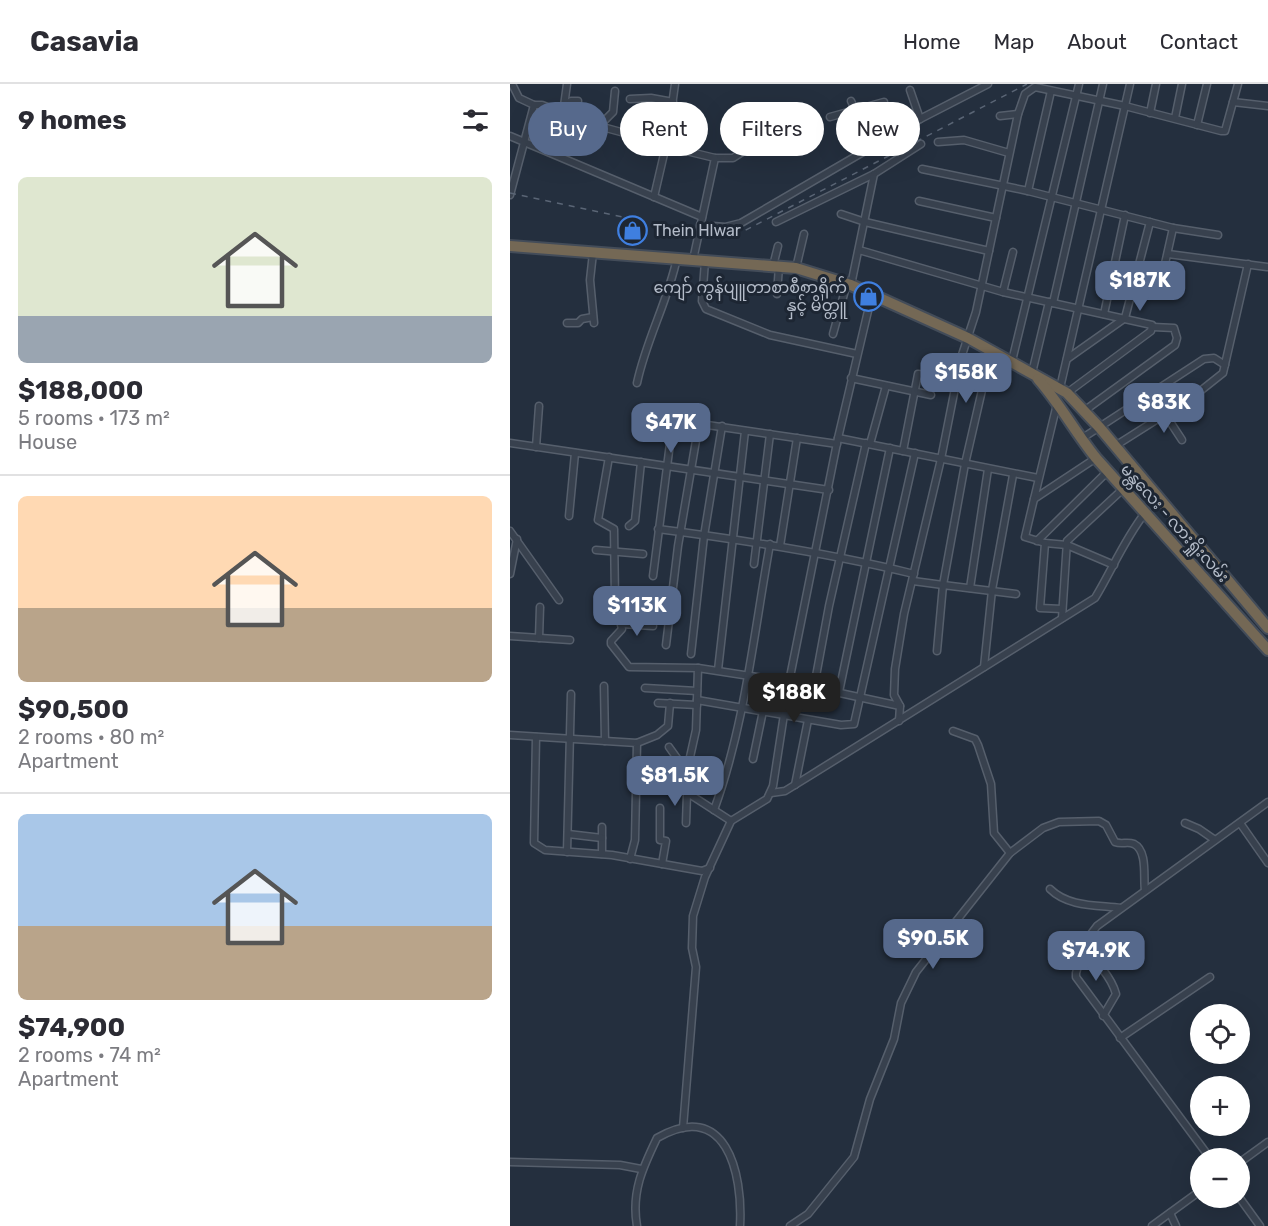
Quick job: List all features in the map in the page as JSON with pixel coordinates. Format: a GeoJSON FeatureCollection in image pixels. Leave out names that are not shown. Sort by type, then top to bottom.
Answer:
{"type":"FeatureCollection","features":[{"type":"Feature","properties":{"kind":"highway"},"geometry":{"type":"LineString","coordinates":[[510,246],[796,268],[849,284],[872,294],[968,338],[1033,374]]}},
{"type":"Feature","properties":{"kind":"highway","name":"မန္တလေး - လားရှိုးလမ်း"},"geometry":{"type":"LineString","coordinates":[[1033,374],[1063,391],[1100,428],[1268,628]]}},
{"type":"Feature","properties":{"kind":"highway","name":"မန္တလေး - လားရှိုးလမ်း"},"geometry":{"type":"LineString","coordinates":[[1033,374],[1058,401],[1081,439],[1096,458],[1268,650]]}},
{"type":"Feature","properties":{"kind":"highway"},"geometry":{"type":"LineString","coordinates":[[1172,544],[1185,531]]}},
{"type":"Feature","properties":{"kind":"street"},"geometry":{"type":"LineString","coordinates":[[563,102],[567,84]]}},
{"type":"Feature","properties":{"kind":"street"},"geometry":{"type":"LineString","coordinates":[[630,99],[651,98],[673,102],[675,84]]}},
{"type":"Feature","properties":{"kind":"street"},"geometry":{"type":"LineString","coordinates":[[920,120],[987,84]]}},
{"type":"Feature","properties":{"kind":"street"},"geometry":{"type":"LineString","coordinates":[[1012,361],[1079,84]]}},
{"type":"Feature","properties":{"kind":"street"},"geometry":{"type":"LineString","coordinates":[[1033,374],[1076,204],[1103,84]]}},
{"type":"Feature","properties":{"kind":"street"},"geometry":{"type":"LineString","coordinates":[[1063,391],[1078,308],[1130,84]]}},
{"type":"Feature","properties":{"kind":"street"},"geometry":{"type":"LineString","coordinates":[[1150,112],[1156,84]]}},
{"type":"Feature","properties":{"kind":"street"},"geometry":{"type":"LineString","coordinates":[[1175,118],[1182,84]]}},
{"type":"Feature","properties":{"kind":"street"},"geometry":{"type":"LineString","coordinates":[[1197,125],[1207,84]]}},
{"type":"Feature","properties":{"kind":"street"},"geometry":{"type":"LineString","coordinates":[[899,721],[900,706],[894,695],[895,669],[904,614],[941,459],[956,378],[982,286],[1018,114],[1029,90],[1035,87],[1053,88],[1225,131],[1238,84]]}},
{"type":"Feature","properties":{"kind":"street"},"geometry":{"type":"LineString","coordinates":[[514,85],[519,98],[528,102]]}},
{"type":"Feature","properties":{"kind":"street"},"geometry":{"type":"LineString","coordinates":[[1028,191],[1053,88]]}},
{"type":"Feature","properties":{"kind":"street"},"geometry":{"type":"LineString","coordinates":[[909,90],[913,102]]}},
{"type":"Feature","properties":{"kind":"street"},"geometry":{"type":"LineString","coordinates":[[608,117],[613,112],[615,91]]}},
{"type":"Feature","properties":{"kind":"street"},"geometry":{"type":"LineString","coordinates":[[570,102],[578,101]]}},
{"type":"Feature","properties":{"kind":"street"},"geometry":{"type":"LineString","coordinates":[[1233,102],[1268,106]]}},
{"type":"Feature","properties":{"kind":"street"},"geometry":{"type":"LineString","coordinates":[[1000,116],[1018,114]]}},
{"type":"Feature","properties":{"kind":"street"},"geometry":{"type":"LineString","coordinates":[[830,117],[836,115]]}},
{"type":"Feature","properties":{"kind":"street"},"geometry":{"type":"LineString","coordinates":[[510,195],[528,127]]}},
{"type":"Feature","properties":{"kind":"street"},"geometry":{"type":"LineString","coordinates":[[510,136],[702,217]]}},
{"type":"Feature","properties":{"kind":"street"},"geometry":{"type":"LineString","coordinates":[[938,142],[964,140],[1009,153]]}},
{"type":"Feature","properties":{"kind":"street"},"geometry":{"type":"LineString","coordinates":[[654,197],[664,156]]}},
{"type":"Feature","properties":{"kind":"street"},"geometry":{"type":"LineString","coordinates":[[707,156],[715,158],[736,156]]}},
{"type":"Feature","properties":{"kind":"street"},"geometry":{"type":"LineString","coordinates":[[700,225],[725,227],[741,223],[856,156]]}},
{"type":"Feature","properties":{"kind":"street"},"geometry":{"type":"LineString","coordinates":[[776,222],[874,174],[900,156]]}},
{"type":"Feature","properties":{"kind":"street"},"geometry":{"type":"LineString","coordinates":[[693,260],[715,158]]}},
{"type":"Feature","properties":{"kind":"street"},"geometry":{"type":"LineString","coordinates":[[922,169],[1003,185],[1173,228],[1218,235]]}},
{"type":"Feature","properties":{"kind":"street"},"geometry":{"type":"LineString","coordinates":[[833,334],[859,250],[874,174]]}},
{"type":"Feature","properties":{"kind":"street"},"geometry":{"type":"LineString","coordinates":[[919,201],[996,218]]}},
{"type":"Feature","properties":{"kind":"street"},"geometry":{"type":"LineString","coordinates":[[841,214],[865,222],[989,251]]}},
{"type":"Feature","properties":{"kind":"street"},"geometry":{"type":"LineString","coordinates":[[1104,314],[1125,215]]}},
{"type":"Feature","properties":{"kind":"street"},"geometry":{"type":"LineString","coordinates":[[1067,359],[1125,318],[1149,222]]}},
{"type":"Feature","properties":{"kind":"street"},"geometry":{"type":"LineString","coordinates":[[1162,277],[1173,228]]}},
{"type":"Feature","properties":{"kind":"street"},"geometry":{"type":"LineString","coordinates":[[796,268],[804,234]]}},
{"type":"Feature","properties":{"kind":"street"},"geometry":{"type":"LineString","coordinates":[[777,294],[778,246]]}},
{"type":"Feature","properties":{"kind":"street"},"geometry":{"type":"LineString","coordinates":[[859,250],[1003,292],[1149,323],[1153,327],[1174,328],[1177,338],[1175,345],[1084,411]]}},
{"type":"Feature","properties":{"kind":"street"},"geometry":{"type":"LineString","coordinates":[[1003,292],[1013,252]]}},
{"type":"Feature","properties":{"kind":"street"},"geometry":{"type":"LineString","coordinates":[[567,323],[578,323],[582,319],[593,320],[590,280],[593,253]]}},
{"type":"Feature","properties":{"kind":"street"},"geometry":{"type":"LineString","coordinates":[[1168,254],[1267,267]]}},
{"type":"Feature","properties":{"kind":"street"},"geometry":{"type":"LineString","coordinates":[[637,383],[653,328],[672,282],[677,258]]}},
{"type":"Feature","properties":{"kind":"street"},"geometry":{"type":"LineString","coordinates":[[705,261],[702,301],[706,309],[770,335],[856,354]]}},
{"type":"Feature","properties":{"kind":"street"},"geometry":{"type":"LineString","coordinates":[[1115,446],[1217,379],[1222,373],[1248,264]]}},
{"type":"Feature","properties":{"kind":"street"},"geometry":{"type":"LineString","coordinates":[[683,1128],[696,967],[692,948],[693,916],[704,874],[711,868],[731,821],[759,806],[771,793],[789,682],[856,354],[872,294]]}},
{"type":"Feature","properties":{"kind":"street"},"geometry":{"type":"LineString","coordinates":[[1063,391],[1151,332],[1153,327]]}},
{"type":"Feature","properties":{"kind":"street"},"geometry":{"type":"LineString","coordinates":[[937,651],[943,585],[965,464],[991,350]]}},
{"type":"Feature","properties":{"kind":"street"},"geometry":{"type":"LineString","coordinates":[[1081,439],[1204,359],[1214,358],[1225,365]]}},
{"type":"Feature","properties":{"kind":"street"},"geometry":{"type":"LineString","coordinates":[[903,451],[918,374],[956,378]]}},
{"type":"Feature","properties":{"kind":"street"},"geometry":{"type":"LineString","coordinates":[[851,378],[932,395]]}},
{"type":"Feature","properties":{"kind":"street"},"geometry":{"type":"LineString","coordinates":[[814,687],[841,556],[868,444],[886,386]]}},
{"type":"Feature","properties":{"kind":"street"},"geometry":{"type":"LineString","coordinates":[[1058,401],[1025,537],[1046,543],[1067,545],[1114,565]]}},
{"type":"Feature","properties":{"kind":"street"},"geometry":{"type":"LineString","coordinates":[[536,447],[539,406]]}},
{"type":"Feature","properties":{"kind":"street"},"geometry":{"type":"LineString","coordinates":[[1165,414],[1182,440]]}},
{"type":"Feature","properties":{"kind":"street"},"geometry":{"type":"LineString","coordinates":[[653,576],[657,529],[674,420],[797,438],[868,444],[1038,478]]}},
{"type":"Feature","properties":{"kind":"street"},"geometry":{"type":"LineString","coordinates":[[666,645],[699,423]]}},
{"type":"Feature","properties":{"kind":"street"},"geometry":{"type":"LineString","coordinates":[[690,654],[722,426]]}},
{"type":"Feature","properties":{"kind":"street"},"geometry":{"type":"LineString","coordinates":[[718,670],[745,431]]}},
{"type":"Feature","properties":{"kind":"street"},"geometry":{"type":"LineString","coordinates":[[754,564],[770,434]]}},
{"type":"Feature","properties":{"kind":"street"},"geometry":{"type":"LineString","coordinates":[[780,546],[797,438]]}},
{"type":"Feature","properties":{"kind":"street"},"geometry":{"type":"LineString","coordinates":[[510,443],[829,490]]}},
{"type":"Feature","properties":{"kind":"street"},"geometry":{"type":"LineString","coordinates":[[839,692],[864,561],[890,448]]}},
{"type":"Feature","properties":{"kind":"street"},"geometry":{"type":"LineString","coordinates":[[569,516],[575,453]]}},
{"type":"Feature","properties":{"kind":"street"},"geometry":{"type":"LineString","coordinates":[[658,703],[697,703],[741,707],[808,720],[850,726],[854,724],[915,453]]}},
{"type":"Feature","properties":{"kind":"street"},"geometry":{"type":"LineString","coordinates":[[609,457],[598,520],[614,529],[615,600],[622,624],[621,634],[611,641],[624,664],[629,667],[698,668],[747,674],[861,696],[900,706]]}},
{"type":"Feature","properties":{"kind":"street"},"geometry":{"type":"LineString","coordinates":[[1034,499],[1096,458]]}},
{"type":"Feature","properties":{"kind":"street"},"geometry":{"type":"LineString","coordinates":[[630,526],[635,521],[641,462]]}},
{"type":"Feature","properties":{"kind":"street"},"geometry":{"type":"LineString","coordinates":[[970,588],[988,469]]}},
{"type":"Feature","properties":{"kind":"street"},"geometry":{"type":"LineString","coordinates":[[1037,541],[1108,471]]}},
{"type":"Feature","properties":{"kind":"street"},"geometry":{"type":"LineString","coordinates":[[984,667],[992,590],[1014,475]]}},
{"type":"Feature","properties":{"kind":"street"},"geometry":{"type":"LineString","coordinates":[[1062,618],[1067,541],[1138,475]]}},
{"type":"Feature","properties":{"kind":"street"},"geometry":{"type":"LineString","coordinates":[[771,793],[784,791],[795,785],[1095,598],[1119,552],[1145,513]]}},
{"type":"Feature","properties":{"kind":"street"},"geometry":{"type":"LineString","coordinates":[[657,529],[732,538],[841,556],[890,568],[943,585],[1016,594]]}},
{"type":"Feature","properties":{"kind":"street"},"geometry":{"type":"LineString","coordinates":[[510,531],[559,600]]}},
{"type":"Feature","properties":{"kind":"street"},"geometry":{"type":"LineString","coordinates":[[510,574],[517,539]]}},
{"type":"Feature","properties":{"kind":"street"},"geometry":{"type":"LineString","coordinates":[[1046,543],[1040,608],[1062,609]]}},
{"type":"Feature","properties":{"kind":"street"},"geometry":{"type":"LineString","coordinates":[[714,810],[730,759],[741,707],[770,544]]}},
{"type":"Feature","properties":{"kind":"street"},"geometry":{"type":"LineString","coordinates":[[596,550],[614,554],[643,554]]}},
{"type":"Feature","properties":{"kind":"street"},"geometry":{"type":"LineString","coordinates":[[539,638],[540,607]]}},
{"type":"Feature","properties":{"kind":"street"},"geometry":{"type":"LineString","coordinates":[[622,624],[653,626]]}},
{"type":"Feature","properties":{"kind":"street"},"geometry":{"type":"LineString","coordinates":[[510,636],[570,640]]}},
{"type":"Feature","properties":{"kind":"street"},"geometry":{"type":"LineString","coordinates":[[698,668],[693,745],[680,782],[683,790],[731,821]]}},
{"type":"Feature","properties":{"kind":"street"},"geometry":{"type":"LineString","coordinates":[[604,686],[605,741]]}},
{"type":"Feature","properties":{"kind":"street"},"geometry":{"type":"LineString","coordinates":[[645,688],[697,691]]}},
{"type":"Feature","properties":{"kind":"street"},"geometry":{"type":"LineString","coordinates":[[567,852],[571,694]]}},
{"type":"Feature","properties":{"kind":"street"},"geometry":{"type":"LineString","coordinates":[[510,735],[637,743],[657,735],[668,726],[670,703]]}},
{"type":"Feature","properties":{"kind":"street"},"geometry":{"type":"LineString","coordinates":[[753,759],[763,711]]}},
{"type":"Feature","properties":{"kind":"street"},"geometry":{"type":"LineString","coordinates":[[795,785],[808,720]]}},
{"type":"Feature","properties":{"kind":"street"},"geometry":{"type":"LineString","coordinates":[[953,731],[975,739],[978,745],[991,784],[994,833],[1010,853]]}},
{"type":"Feature","properties":{"kind":"street"},"geometry":{"type":"LineString","coordinates":[[536,737],[534,843],[545,850],[602,854],[704,874]]}},
{"type":"Feature","properties":{"kind":"street"},"geometry":{"type":"LineString","coordinates":[[630,859],[635,840],[637,743]]}},
{"type":"Feature","properties":{"kind":"street"},"geometry":{"type":"LineString","coordinates":[[669,747],[684,768]]}},
{"type":"Feature","properties":{"kind":"street"},"geometry":{"type":"LineString","coordinates":[[686,823],[687,793]]}},
{"type":"Feature","properties":{"kind":"street"},"geometry":{"type":"LineString","coordinates":[[1202,1148],[1076,977],[1082,948],[1097,926],[1268,802]]}},
{"type":"Feature","properties":{"kind":"street"},"geometry":{"type":"LineString","coordinates":[[660,808],[660,840],[666,842],[662,864]]}},
{"type":"Feature","properties":{"kind":"street"},"geometry":{"type":"LineString","coordinates":[[790,1226],[808,1214],[854,1156],[870,1099],[894,1039],[901,1003],[916,972],[1010,853],[1049,825],[1083,820],[1099,821],[1106,825],[1115,842],[1138,846],[1143,859],[1145,890]]}},
{"type":"Feature","properties":{"kind":"street"},"geometry":{"type":"LineString","coordinates":[[1185,823],[1215,840]]}},
{"type":"Feature","properties":{"kind":"street"},"geometry":{"type":"LineString","coordinates":[[1240,823],[1268,862]]}},
{"type":"Feature","properties":{"kind":"street"},"geometry":{"type":"LineString","coordinates":[[602,827],[602,854]]}},
{"type":"Feature","properties":{"kind":"street"},"geometry":{"type":"LineString","coordinates":[[568,834],[602,837]]}},
{"type":"Feature","properties":{"kind":"street"},"geometry":{"type":"LineString","coordinates":[[1050,890],[1058,898],[1078,903],[1122,908]]}},
{"type":"Feature","properties":{"kind":"street"},"geometry":{"type":"LineString","coordinates":[[1082,948],[1096,961],[1114,986],[1116,994],[1103,1016]]}},
{"type":"Feature","properties":{"kind":"street"},"geometry":{"type":"LineString","coordinates":[[1119,1038],[1210,977]]}},
{"type":"Feature","properties":{"kind":"street"},"geometry":{"type":"LineString","coordinates":[[637,1226],[636,1194],[641,1168],[657,1138],[683,1128],[705,1127],[715,1133],[734,1161],[742,1200],[740,1226]]}},
{"type":"Feature","properties":{"kind":"street"},"geometry":{"type":"LineString","coordinates":[[1250,1155],[1268,1142]]}},
{"type":"Feature","properties":{"kind":"street"},"geometry":{"type":"LineString","coordinates":[[510,1162],[620,1165],[641,1168]]}},
{"type":"Feature","properties":{"kind":"street"},"geometry":{"type":"LineString","coordinates":[[1152,1226],[1190,1198]]}},
{"type":"Feature","properties":{"kind":"street"},"geometry":{"type":"LineString","coordinates":[[1247,1208],[1260,1226]]}},
{"type":"Feature","properties":{"kind":"street"},"geometry":{"type":"LineString","coordinates":[[1170,1213],[1176,1226]]}},
{"type":"Feature","properties":{"kind":"railway"},"geometry":{"type":"LineString","coordinates":[[510,193],[684,230],[742,232],[1027,84]]}},
{"type":"Feature","properties":{"kind":"place","name":"Thein Hlwar"},"geometry":{"type":"Point","coordinates":[632,230]}},
{"type":"Feature","properties":{"kind":"place","name":"ကျော် ကွန်ပျူတာစာစီစာရိုက် နှင့် မိတ္တူ"},"geometry":{"type":"Point","coordinates":[868,296]}}]}
